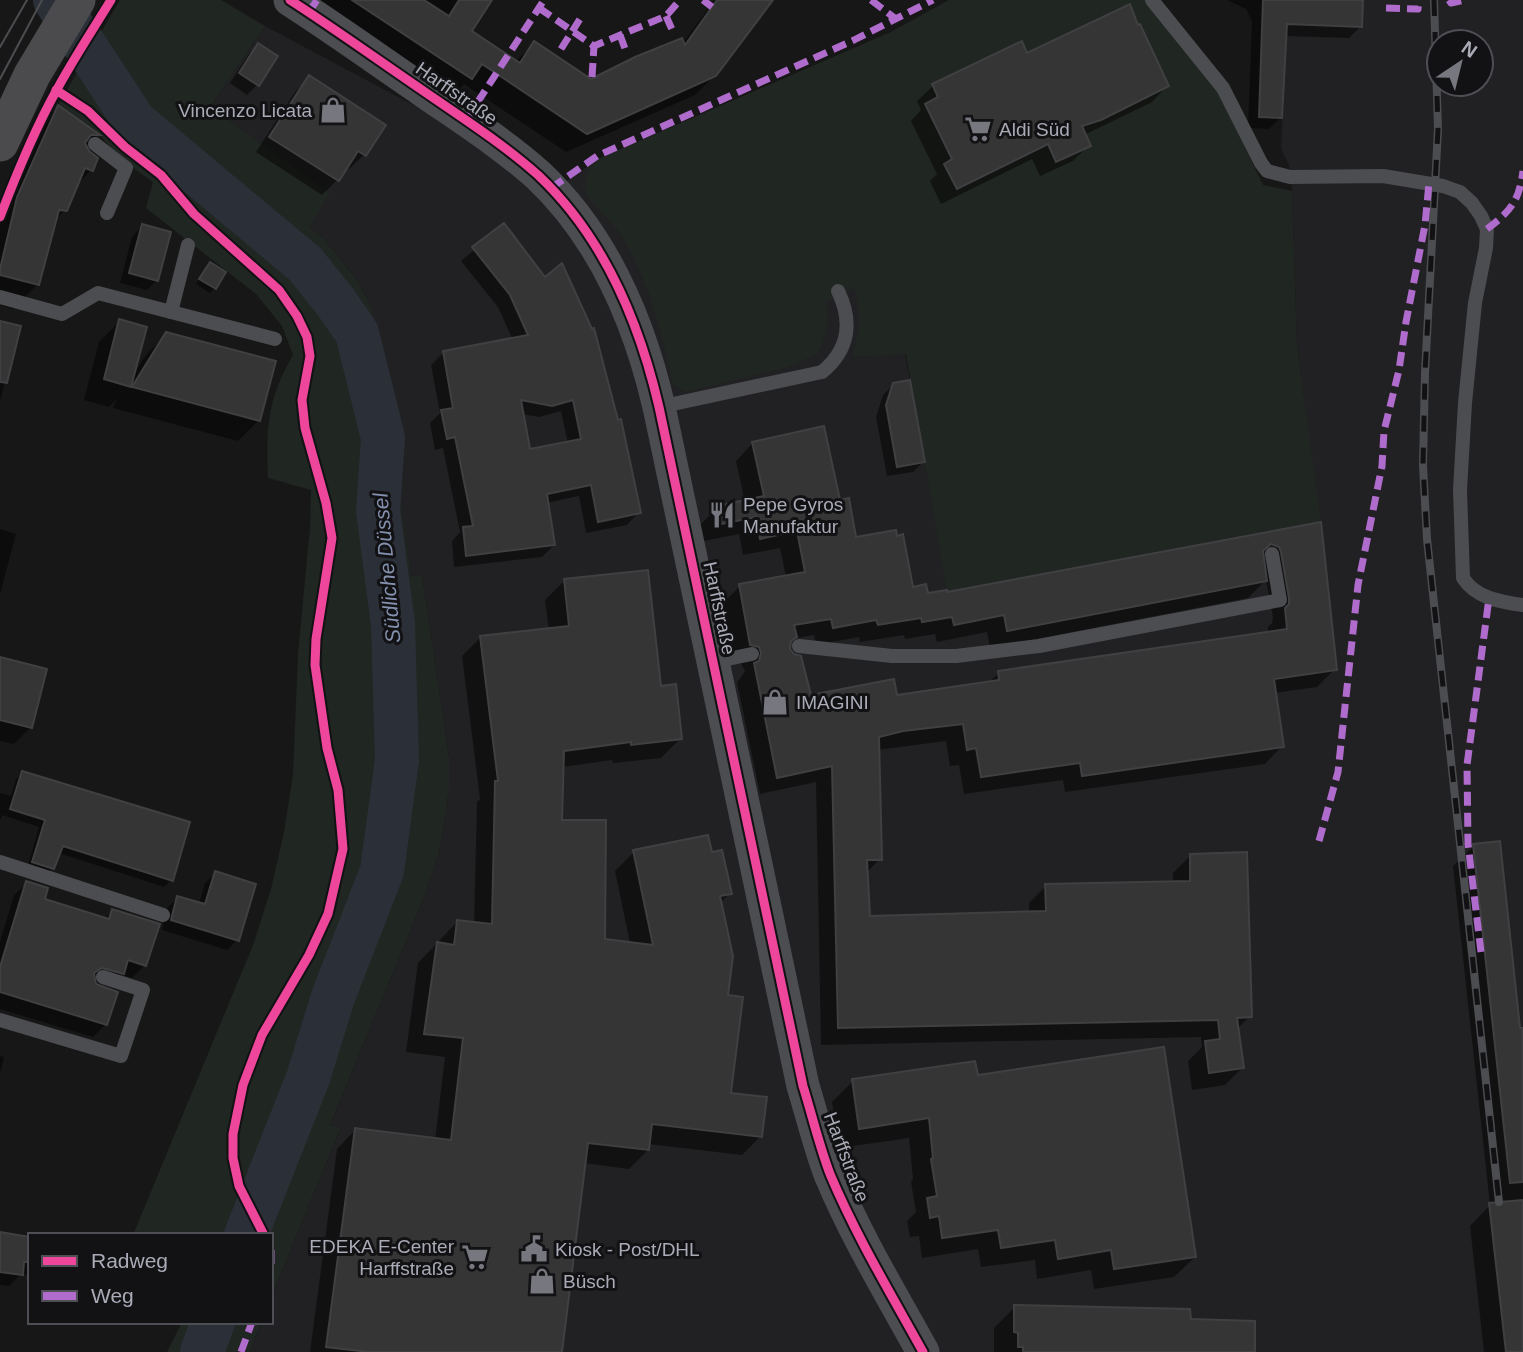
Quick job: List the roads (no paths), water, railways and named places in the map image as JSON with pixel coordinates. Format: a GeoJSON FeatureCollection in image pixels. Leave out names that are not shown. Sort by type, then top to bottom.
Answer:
{"type":"FeatureCollection","features":[{"type":"Feature","properties":{"kind":"main road"},"geometry":{"type":"LineString","coordinates":[[0,143],[17,104],[77,0]]}},
{"type":"Feature","properties":{"kind":"street","name":"Harffstraße"},"geometry":{"type":"LineString","coordinates":[[290,0],[519,159],[551,188],[592,242],[624,295],[641,341],[659,407],[803,1086],[822,1152],[838,1192],[863,1244],[923,1352]]}},
{"type":"Feature","properties":{"kind":"lane"},"geometry":{"type":"LineString","coordinates":[[1152,0],[1223,88],[1267,171],[1290,177],[1384,177],[1429,183],[1460,192],[1481,216],[1487,229],[1475,303],[1460,490],[1463,578],[1469,588],[1481,595],[1523,605]]}},
{"type":"Feature","properties":{"kind":"lane"},"geometry":{"type":"LineString","coordinates":[[95,144],[126,168],[107,213]]}},
{"type":"Feature","properties":{"kind":"lane"},"geometry":{"type":"LineString","coordinates":[[171,312],[188,245]]}},
{"type":"Feature","properties":{"kind":"lane"},"geometry":{"type":"LineString","coordinates":[[659,407],[822,372],[833,363],[846,338],[846,313],[838,291]]}},
{"type":"Feature","properties":{"kind":"lane"},"geometry":{"type":"LineString","coordinates":[[0,297],[62,314],[98,293],[275,339]]}},
{"type":"Feature","properties":{"kind":"lane"},"geometry":{"type":"LineString","coordinates":[[799,646],[892,656],[956,656],[1039,646],[1280,600],[1272,554]]}},
{"type":"Feature","properties":{"kind":"lane"},"geometry":{"type":"LineString","coordinates":[[713,662],[752,654]]}},
{"type":"Feature","properties":{"kind":"lane"},"geometry":{"type":"LineString","coordinates":[[0,862],[163,915]]}},
{"type":"Feature","properties":{"kind":"lane"},"geometry":{"type":"LineString","coordinates":[[0,1020],[121,1056],[143,990],[103,977]]}},
{"type":"Feature","properties":{"kind":"waterway","name":"Südliche Düssel"},"geometry":{"type":"LineString","coordinates":[[55,0],[135,122],[305,264],[334,300],[357,333],[383,438],[378,511],[393,624],[397,760],[382,871],[333,997],[308,1078],[247,1233]]}},
{"type":"Feature","properties":{"kind":"waterway","name":"Südliche Düssel"},"geometry":{"type":"LineString","coordinates":[[202,1352],[212,1324]]}},
{"type":"Feature","properties":{"kind":"tram line"},"geometry":{"type":"LineString","coordinates":[[0,47],[27,0]]}},
{"type":"Feature","properties":{"kind":"tram line"},"geometry":{"type":"LineString","coordinates":[[0,79],[42,0]]}},
{"type":"Feature","properties":{"kind":"railway"},"geometry":{"type":"LineString","coordinates":[[1434,0],[1438,129],[1425,373],[1423,465],[1427,539],[1499,1202]]}},
{"type":"Feature","properties":{"kind":"place","name":"Vincenzo Licata"},"geometry":{"type":"Point","coordinates":[333,110]}},
{"type":"Feature","properties":{"kind":"place","name":"Aldi Süd"},"geometry":{"type":"Point","coordinates":[978,129]}},
{"type":"Feature","properties":{"kind":"place","name":"Pepe Gyros Manufaktur"},"geometry":{"type":"Point","coordinates":[722,515]}},
{"type":"Feature","properties":{"kind":"place","name":"IMAGINI"},"geometry":{"type":"Point","coordinates":[775,702]}},
{"type":"Feature","properties":{"kind":"place","name":"Kiosk - Post/DHL"},"geometry":{"type":"Point","coordinates":[534,1249]}},
{"type":"Feature","properties":{"kind":"place","name":"EDEKA E-Center Harffstraße"},"geometry":{"type":"Point","coordinates":[475,1257]}},
{"type":"Feature","properties":{"kind":"place","name":"Büsch"},"geometry":{"type":"Point","coordinates":[542,1281]}}]}
